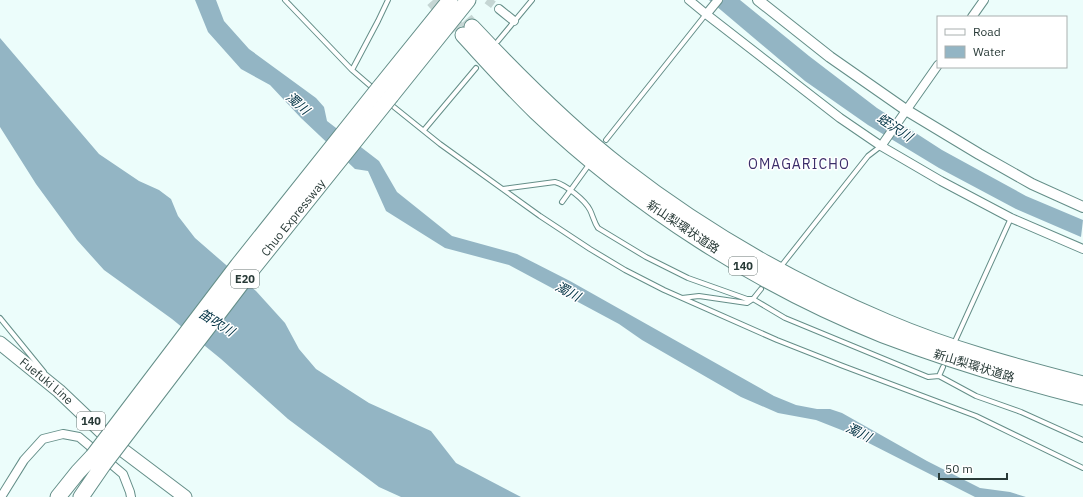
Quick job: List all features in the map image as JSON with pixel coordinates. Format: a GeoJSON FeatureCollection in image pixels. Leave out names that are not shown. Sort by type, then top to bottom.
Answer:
{"type":"FeatureCollection","features":[{"type":"Feature","properties":{"kind":"highway","name":"Chuo Expressway"},"geometry":{"type":"LineString","coordinates":[[64,497],[98,461],[250,272],[385,92],[450,0]]}},
{"type":"Feature","properties":{"kind":"highway","name":"Chuo Expressway"},"geometry":{"type":"LineString","coordinates":[[385,92],[468,0]]}},
{"type":"Feature","properties":{"kind":"highway","name":"新山梨環状道路"},"geometry":{"type":"LineString","coordinates":[[1083,384],[984,356],[933,340],[888,323],[838,301],[744,252],[705,227],[622,168],[544,101],[506,64],[468,31],[498,74],[536,112],[584,154],[652,207],[739,264],[786,290],[882,334],[980,369],[1083,397]]}},
{"type":"Feature","properties":{"kind":"highway","name":"Fuefuki Line"},"geometry":{"type":"LineString","coordinates":[[0,343],[59,390],[124,451],[185,497]]}},
{"type":"Feature","properties":{"kind":"highway","name":"Chuo Expressway"},"geometry":{"type":"LineString","coordinates":[[81,497],[98,461]]}},
{"type":"Feature","properties":{"kind":"highway"},"geometry":{"type":"LineString","coordinates":[[58,497],[78,472],[98,461]]}},
{"type":"Feature","properties":{"kind":"street"},"geometry":{"type":"LineString","coordinates":[[689,0],[840,118],[941,181],[1011,218],[1083,249]]}},
{"type":"Feature","properties":{"kind":"street"},"geometry":{"type":"LineString","coordinates":[[707,13],[718,0]]}},
{"type":"Feature","properties":{"kind":"street"},"geometry":{"type":"LineString","coordinates":[[758,0],[830,57],[904,112],[1032,184],[1083,207]]}},
{"type":"Feature","properties":{"kind":"street"},"geometry":{"type":"LineString","coordinates":[[973,16],[984,0]]}},
{"type":"Feature","properties":{"kind":"street"},"geometry":{"type":"LineString","coordinates":[[499,9],[514,21]]}},
{"type":"Feature","properties":{"kind":"street"},"geometry":{"type":"LineString","coordinates":[[882,144],[937,65]]}},
{"type":"Feature","properties":{"kind":"street"},"geometry":{"type":"LineString","coordinates":[[1,497],[24,460],[43,439],[63,434],[79,437],[122,474],[131,497]]}},
{"type":"Feature","properties":{"kind":"lane"},"geometry":{"type":"LineString","coordinates":[[285,0],[352,70],[394,107],[440,144],[540,216],[590,249],[632,273],[682,298],[816,356],[976,416],[1083,468]]}},
{"type":"Feature","properties":{"kind":"lane"},"geometry":{"type":"LineString","coordinates":[[352,70],[388,0]]}},
{"type":"Feature","properties":{"kind":"lane"},"geometry":{"type":"LineString","coordinates":[[498,41],[532,0]]}},
{"type":"Feature","properties":{"kind":"lane"},"geometry":{"type":"LineString","coordinates":[[606,140],[707,13]]}},
{"type":"Feature","properties":{"kind":"lane"},"geometry":{"type":"LineString","coordinates":[[424,130],[476,68]]}},
{"type":"Feature","properties":{"kind":"lane"},"geometry":{"type":"LineString","coordinates":[[782,265],[868,156],[882,144]]}},
{"type":"Feature","properties":{"kind":"lane"},"geometry":{"type":"LineString","coordinates":[[562,202],[588,166]]}},
{"type":"Feature","properties":{"kind":"lane"},"geometry":{"type":"LineString","coordinates":[[503,189],[555,182],[562,184],[572,190],[590,208],[594,223],[598,228],[646,257],[688,278],[747,299],[753,299],[785,318],[920,374],[928,377],[939,376],[976,396],[1021,412],[1083,440]]}},
{"type":"Feature","properties":{"kind":"lane"},"geometry":{"type":"LineString","coordinates":[[956,339],[1011,218]]}},
{"type":"Feature","properties":{"kind":"lane"},"geometry":{"type":"LineString","coordinates":[[682,298],[699,296],[747,303],[753,299],[761,289]]}},
{"type":"Feature","properties":{"kind":"lane"},"geometry":{"type":"LineString","coordinates":[[0,318],[59,390]]}},
{"type":"Feature","properties":{"kind":"lane"},"geometry":{"type":"LineString","coordinates":[[939,376],[943,367]]}},
{"type":"Feature","properties":{"kind":"water","name":"濁川"},"geometry":{"type":"Polygon","coordinates":[[[195,0],[216,0],[224,21],[249,49],[316,98],[324,107],[327,121],[379,161],[397,192],[452,236],[517,254],[570,281],[774,396],[796,405],[817,409],[830,409],[842,413],[927,461],[980,488],[1010,492],[1026,497],[975,497],[849,433],[816,420],[778,413],[741,397],[642,340],[619,324],[509,265],[445,248],[386,211],[368,171],[355,169],[301,118],[270,85],[241,69],[208,32],[195,0]]]}},
{"type":"Feature","properties":{"kind":"water","name":"蛭沢川"},"geometry":{"type":"Polygon","coordinates":[[[709,0],[740,0],[809,56],[877,108],[942,150],[1026,196],[1083,220],[1081,237],[1016,209],[939,168],[868,125],[805,81],[709,0]]]}},
{"type":"Feature","properties":{"kind":"water","name":"笛吹川"},"geometry":{"type":"Polygon","coordinates":[[[0,38],[99,154],[139,181],[159,190],[171,199],[178,216],[195,238],[256,291],[285,323],[299,349],[316,369],[369,403],[431,431],[456,463],[521,497],[401,497],[379,487],[288,419],[221,359],[172,319],[104,270],[77,240],[36,184],[0,127],[0,38]]]}},
{"type":"Feature","properties":{"kind":"tunnel"},"geometry":{"type":"LineString","coordinates":[[433,0],[463,35]]}},
{"type":"Feature","properties":{"kind":"tunnel"},"geometry":{"type":"LineString","coordinates":[[487,0],[499,9]]}},
{"type":"Feature","properties":{"kind":"tunnel"},"geometry":{"type":"LineString","coordinates":[[451,2],[472,27]]}},
{"type":"Feature","properties":{"kind":"district","name":"OMAGARICHO"},"geometry":{"type":"Point","coordinates":[799,164]}}]}
